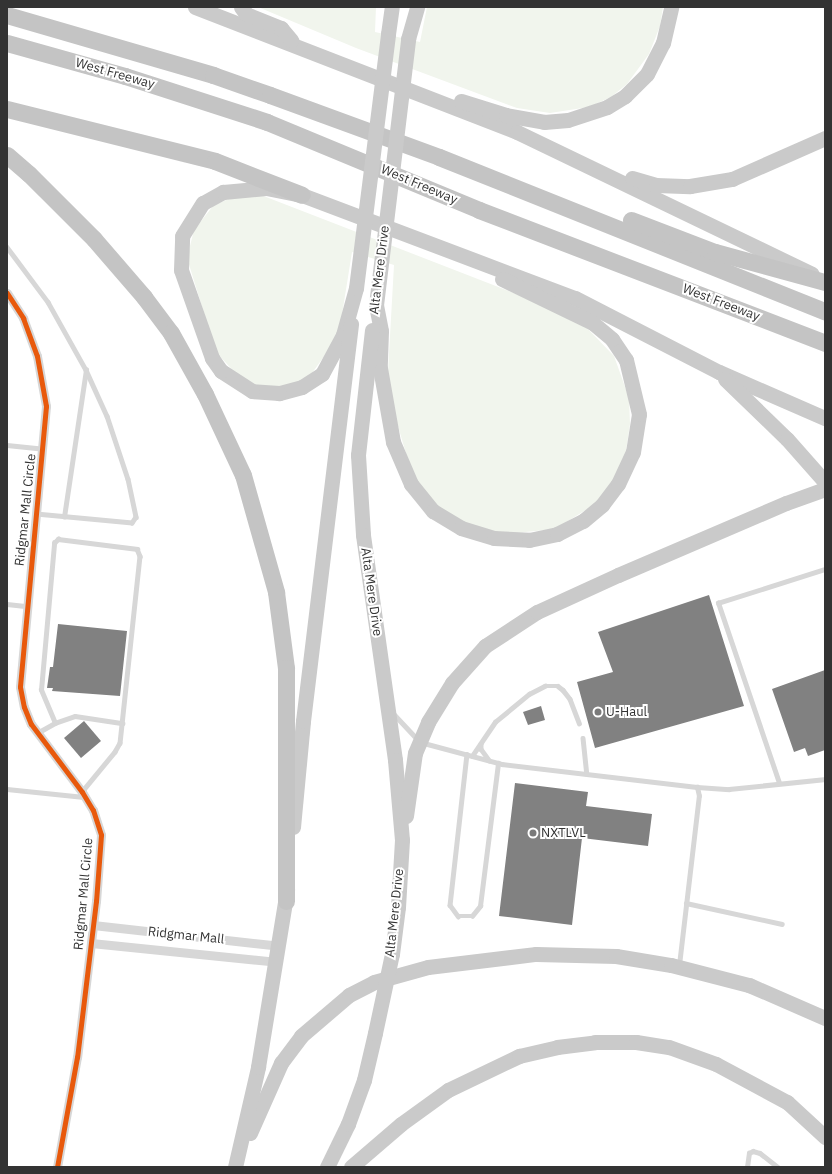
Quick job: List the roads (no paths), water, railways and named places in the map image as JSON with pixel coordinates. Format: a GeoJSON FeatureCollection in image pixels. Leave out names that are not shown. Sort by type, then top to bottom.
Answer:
{"type":"FeatureCollection","features":[{"type":"Feature","properties":{"kind":"highway","name":"West Freeway"},"geometry":{"type":"LineString","coordinates":[[7,15],[213,75],[439,157],[565,206],[825,312]]}},
{"type":"Feature","properties":{"kind":"highway","name":"West Freeway"},"geometry":{"type":"LineString","coordinates":[[7,44],[125,76],[267,122],[479,210],[825,343]]}},
{"type":"Feature","properties":{"kind":"highway"},"geometry":{"type":"LineString","coordinates":[[7,109],[215,161],[302,195]]}},
{"type":"Feature","properties":{"kind":"highway"},"geometry":{"type":"LineString","coordinates":[[7,155],[29,174],[99,244],[144,297],[171,333],[205,394],[243,475],[276,592],[286,668],[286,901]]}},
{"type":"Feature","properties":{"kind":"highway"},"geometry":{"type":"LineString","coordinates":[[565,206],[610,212],[715,252],[825,281]]}},
{"type":"Feature","properties":{"kind":"main road"},"geometry":{"type":"LineString","coordinates":[[195,7],[294,44],[517,132],[584,163],[825,281]]}},
{"type":"Feature","properties":{"kind":"main road"},"geometry":{"type":"LineString","coordinates":[[241,7],[246,14],[281,28],[294,44]]}},
{"type":"Feature","properties":{"kind":"main road"},"geometry":{"type":"LineString","coordinates":[[385,7],[388,34]]}},
{"type":"Feature","properties":{"kind":"main road","name":"Alta Mere Drive"},"geometry":{"type":"LineString","coordinates":[[235,1166],[258,1067],[277,962],[286,901],[302,721],[392,7]]}},
{"type":"Feature","properties":{"kind":"main road","name":"Alta Mere Drive"},"geometry":{"type":"LineString","coordinates":[[327,1167],[348,1124],[364,1080],[392,954],[398,907],[402,840],[395,760],[364,535],[358,455],[411,7]]}},
{"type":"Feature","properties":{"kind":"main road"},"geometry":{"type":"LineString","coordinates":[[408,39],[417,7]]}},
{"type":"Feature","properties":{"kind":"main road"},"geometry":{"type":"LineString","coordinates":[[437,101],[462,101],[506,115],[544,122],[568,120],[591,113],[625,96],[647,74],[663,44],[671,7]]}},
{"type":"Feature","properties":{"kind":"main road"},"geometry":{"type":"LineString","coordinates":[[584,163],[656,185],[690,186],[732,179],[825,138]]}},
{"type":"Feature","properties":{"kind":"main road"},"geometry":{"type":"LineString","coordinates":[[356,288],[342,335],[322,374],[302,388],[279,393],[252,391],[222,371],[212,358],[181,270],[182,236],[190,221],[204,203],[223,192],[266,188],[302,195],[478,260],[582,302],[719,372],[825,418]]}},
{"type":"Feature","properties":{"kind":"main road"},"geometry":{"type":"LineString","coordinates":[[376,305],[381,331],[380,368],[393,442],[411,484],[433,511],[477,535],[512,540],[557,534],[583,521],[602,505],[618,484],[633,452],[639,414],[626,360],[612,339],[593,323],[498,277],[478,260]]}},
{"type":"Feature","properties":{"kind":"main road"},"geometry":{"type":"LineString","coordinates":[[719,372],[787,440],[825,482]]}},
{"type":"Feature","properties":{"kind":"main road"},"geometry":{"type":"LineString","coordinates":[[402,840],[415,753],[432,716],[464,669],[485,646],[520,622],[618,575],[786,503],[825,489]]}},
{"type":"Feature","properties":{"kind":"main road"},"geometry":{"type":"LineString","coordinates":[[235,1166],[281,1063],[301,1036],[349,995],[374,982],[428,967],[536,954],[616,956],[678,967],[749,985],[825,1018]]}},
{"type":"Feature","properties":{"kind":"main road"},"geometry":{"type":"LineString","coordinates":[[350,1167],[401,1124],[448,1090],[519,1056],[557,1047],[595,1042],[636,1042],[669,1047],[716,1064],[787,1102],[825,1137]]}},
{"type":"Feature","properties":{"kind":"street","name":"Ridgmar Mall Circle"},"geometry":{"type":"LineString","coordinates":[[7,293],[23,318],[41,368],[46,406],[20,687],[27,715],[37,733],[84,794],[100,835],[93,925],[78,1058],[57,1167]]}},
{"type":"Feature","properties":{"kind":"street","name":"Ridgmar Mall"},"geometry":{"type":"LineString","coordinates":[[93,925],[279,946]]}},
{"type":"Feature","properties":{"kind":"street","name":"Ridgmar Mall"},"geometry":{"type":"LineString","coordinates":[[91,943],[277,962]]}},
{"type":"Feature","properties":{"kind":"lane"},"geometry":{"type":"LineString","coordinates":[[7,247],[48,302],[86,370],[107,416],[128,479],[136,516],[132,523],[36,514]]}},
{"type":"Feature","properties":{"kind":"lane"},"geometry":{"type":"LineString","coordinates":[[64,517],[86,370]]}},
{"type":"Feature","properties":{"kind":"lane"},"geometry":{"type":"LineString","coordinates":[[7,445],[43,449]]}},
{"type":"Feature","properties":{"kind":"lane"},"geometry":{"type":"LineString","coordinates":[[7,789],[84,794],[115,752],[120,742],[140,556],[137,549],[58,540],[54,551],[41,690],[55,723]]}},
{"type":"Feature","properties":{"kind":"lane"},"geometry":{"type":"LineString","coordinates":[[779,784],[718,603],[825,569]]}},
{"type":"Feature","properties":{"kind":"lane"},"geometry":{"type":"LineString","coordinates":[[7,604],[27,606]]}},
{"type":"Feature","properties":{"kind":"lane"},"geometry":{"type":"LineString","coordinates":[[498,763],[480,906],[472,916],[458,916],[450,906],[470,755],[495,722],[523,699],[545,686],[558,686],[570,699],[579,723]]}},
{"type":"Feature","properties":{"kind":"lane"},"geometry":{"type":"LineString","coordinates":[[387,707],[420,742],[498,763],[729,789],[825,779]]}},
{"type":"Feature","properties":{"kind":"lane"},"geometry":{"type":"LineString","coordinates":[[37,733],[55,723],[75,716],[122,723]]}},
{"type":"Feature","properties":{"kind":"lane"},"geometry":{"type":"LineString","coordinates":[[583,738],[587,774]]}},
{"type":"Feature","properties":{"kind":"lane"},"geometry":{"type":"LineString","coordinates":[[481,742],[481,749],[490,761]]}},
{"type":"Feature","properties":{"kind":"lane"},"geometry":{"type":"LineString","coordinates":[[678,967],[699,796],[697,786]]}},
{"type":"Feature","properties":{"kind":"lane"},"geometry":{"type":"LineString","coordinates":[[686,903],[782,924]]}},
{"type":"Feature","properties":{"kind":"lane"},"geometry":{"type":"LineString","coordinates":[[747,1167],[749,1153],[753,1151],[765,1156],[778,1167]]}},
{"type":"Feature","properties":{"kind":"place","name":"U-Haul"},"geometry":{"type":"Point","coordinates":[598,712]}},
{"type":"Feature","properties":{"kind":"place","name":"NXTLVL"},"geometry":{"type":"Point","coordinates":[533,833]}}]}
